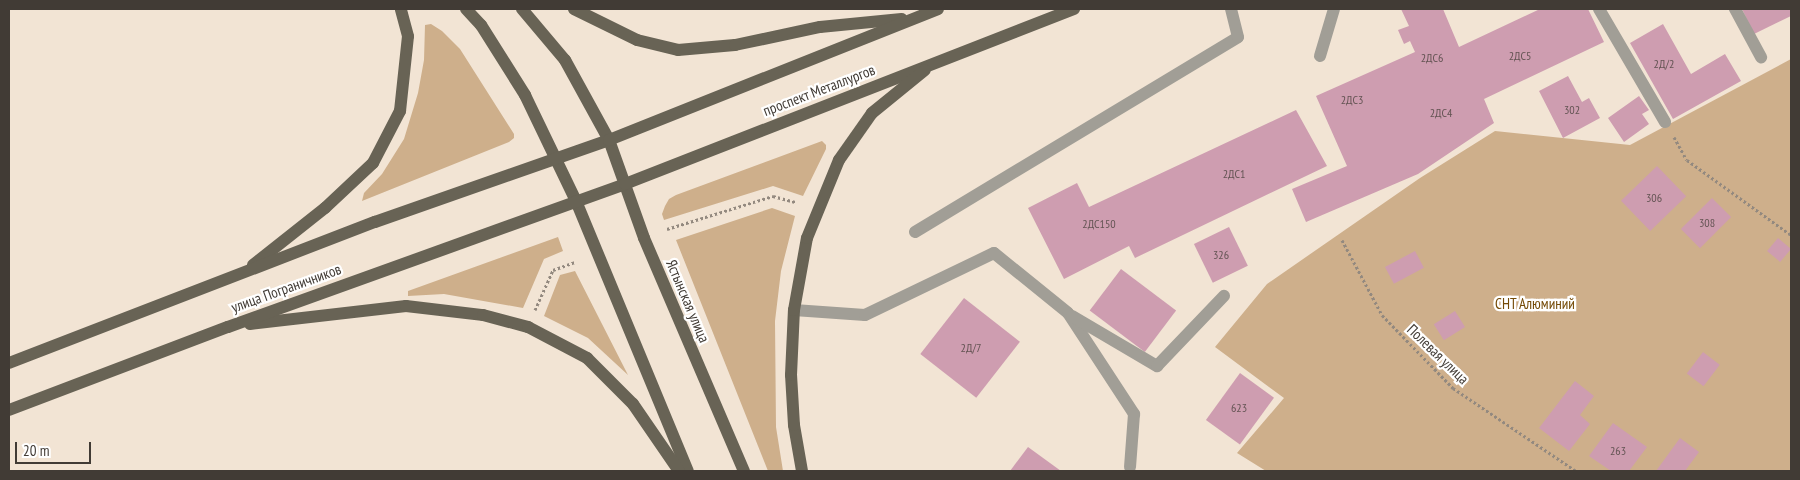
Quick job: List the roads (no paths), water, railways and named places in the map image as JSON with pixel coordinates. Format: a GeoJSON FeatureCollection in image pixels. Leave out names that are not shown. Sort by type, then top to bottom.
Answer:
{"type":"FeatureCollection","features":[{"type":"Feature","properties":{"kind":"main road"},"geometry":{"type":"LineString","coordinates":[[243,274],[325,208],[374,163],[400,111],[408,36],[401,9]]}},
{"type":"Feature","properties":{"kind":"main road"},"geometry":{"type":"LineString","coordinates":[[466,9],[481,25],[525,96],[576,201],[688,471]]}},
{"type":"Feature","properties":{"kind":"main road","name":"Ястынская улица"},"geometry":{"type":"LineString","coordinates":[[522,9],[565,60],[609,140],[644,238],[744,471]]}},
{"type":"Feature","properties":{"kind":"main road"},"geometry":{"type":"LineString","coordinates":[[574,9],[637,40],[678,50],[735,46],[820,27],[917,17]]}},
{"type":"Feature","properties":{"kind":"main road","name":"проспект Металлургов"},"geometry":{"type":"LineString","coordinates":[[555,158],[609,140],[938,9]]}},
{"type":"Feature","properties":{"kind":"main road","name":"проспект Металлургов"},"geometry":{"type":"LineString","coordinates":[[576,201],[625,184],[1074,9]]}},
{"type":"Feature","properties":{"kind":"main road"},"geometry":{"type":"LineString","coordinates":[[802,471],[793,408],[791,375],[794,310],[807,238],[839,160],[872,113],[935,62]]}},
{"type":"Feature","properties":{"kind":"main road","name":"улица Пограничников"},"geometry":{"type":"LineString","coordinates":[[9,363],[375,222],[555,158]]}},
{"type":"Feature","properties":{"kind":"main road","name":"улица Пограничников"},"geometry":{"type":"LineString","coordinates":[[9,410],[228,327],[576,201]]}},
{"type":"Feature","properties":{"kind":"main road"},"geometry":{"type":"LineString","coordinates":[[228,327],[406,306],[483,315],[528,327],[587,358],[634,404],[679,471]]}},
{"type":"Feature","properties":{"kind":"lane"},"geometry":{"type":"LineString","coordinates":[[916,232],[1238,37],[1231,9]]}},
{"type":"Feature","properties":{"kind":"lane"},"geometry":{"type":"LineString","coordinates":[[1320,56],[1334,9]]}},
{"type":"Feature","properties":{"kind":"lane"},"geometry":{"type":"LineString","coordinates":[[1599,9],[1665,122]]}},
{"type":"Feature","properties":{"kind":"lane"},"geometry":{"type":"LineString","coordinates":[[1735,9],[1761,57]]}},
{"type":"Feature","properties":{"kind":"lane"},"geometry":{"type":"LineString","coordinates":[[794,310],[866,315],[994,253],[1068,313],[1157,366],[1224,296]]}},
{"type":"Feature","properties":{"kind":"lane"},"geometry":{"type":"LineString","coordinates":[[1068,313],[1134,414],[1130,466]]}},
{"type":"Feature","properties":{"kind":"park label","name":"СНТ Алюминий"},"geometry":{"type":"Point","coordinates":[1535,304]}}]}
